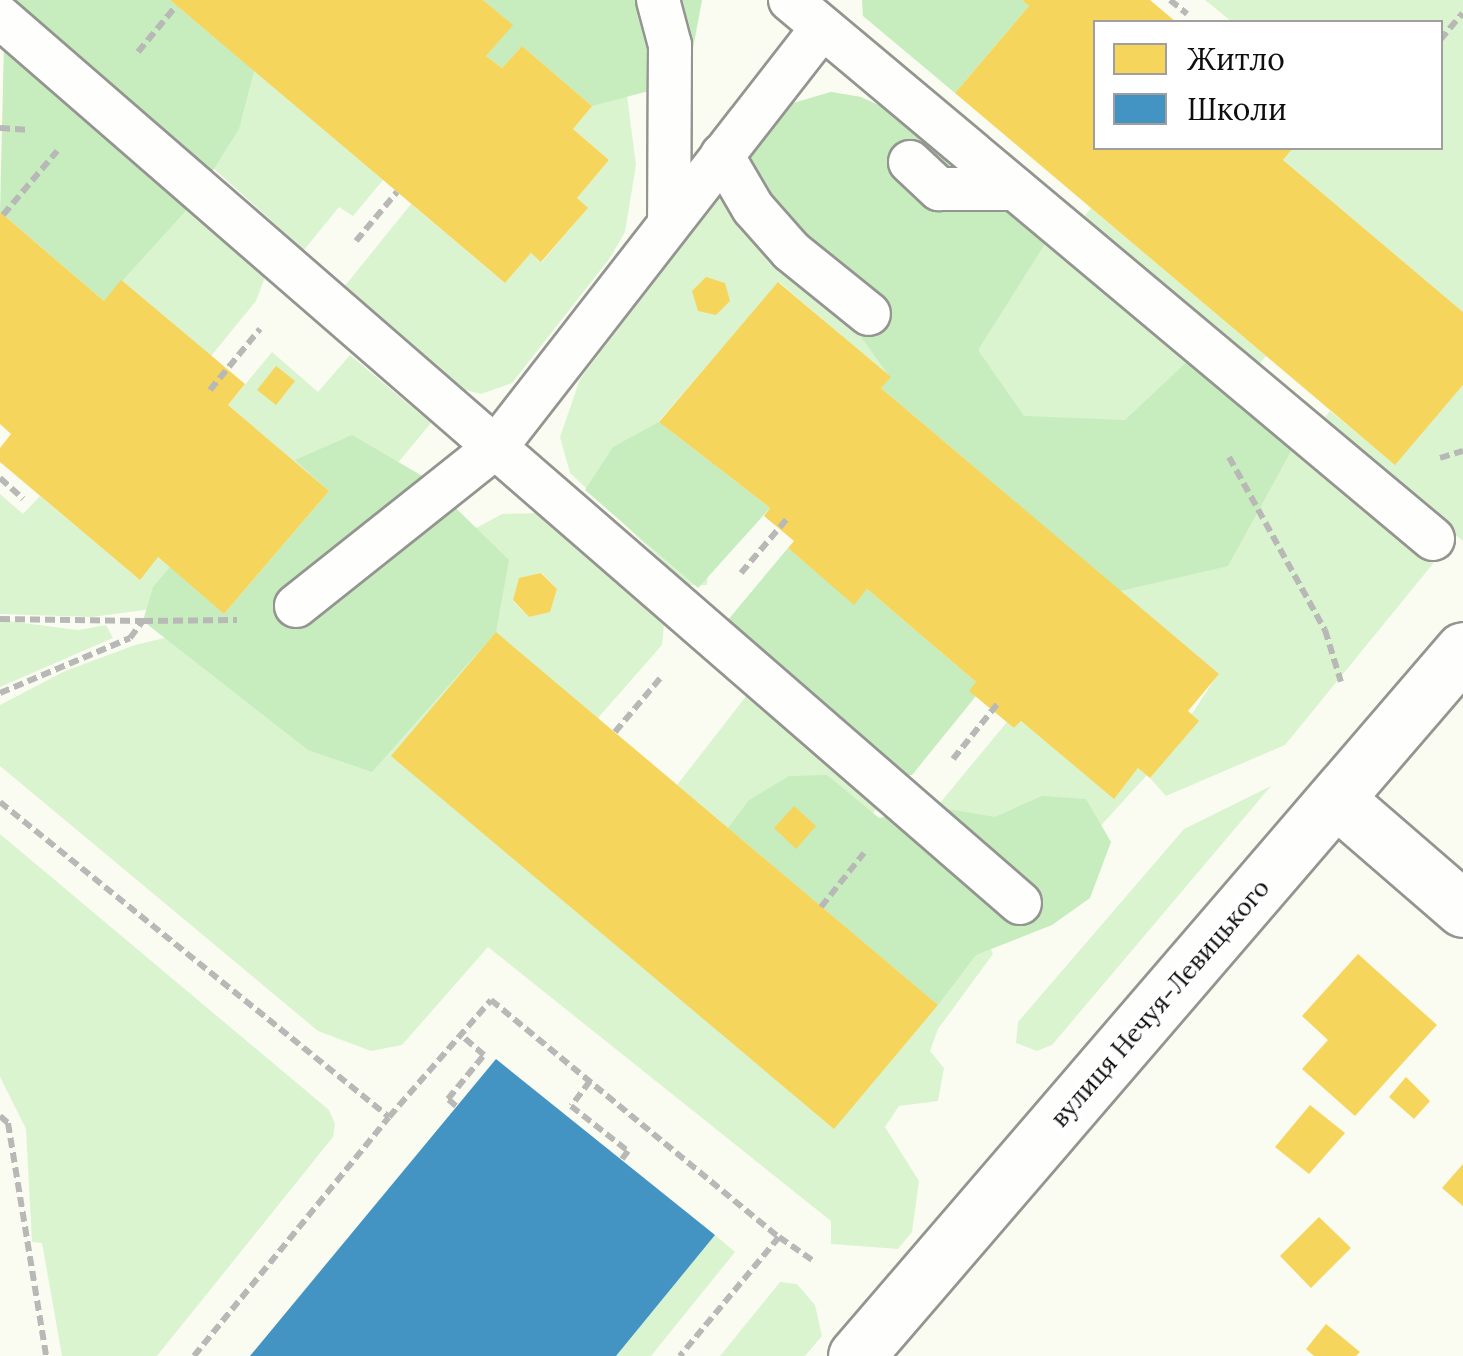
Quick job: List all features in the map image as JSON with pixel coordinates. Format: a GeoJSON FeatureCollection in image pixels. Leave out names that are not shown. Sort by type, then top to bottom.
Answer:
{"type":"FeatureCollection","features":[{"type":"Feature","properties":{"kind":"street","name":"вулиця Нечуя-Левицького"},"geometry":{"type":"LineString","coordinates":[[856,1356],[1463,650]]}},
{"type":"Feature","properties":{"kind":"street"},"geometry":{"type":"LineString","coordinates":[[1336,799],[1463,910]]}},
{"type":"Feature","properties":{"kind":"lane"},"geometry":{"type":"LineString","coordinates":[[658,0],[670,44],[669,224]]}},
{"type":"Feature","properties":{"kind":"lane"},"geometry":{"type":"LineString","coordinates":[[790,0],[1433,540]]}},
{"type":"Feature","properties":{"kind":"lane"},"geometry":{"type":"LineString","coordinates":[[0,17],[1020,902]]}},
{"type":"Feature","properties":{"kind":"lane"},"geometry":{"type":"LineString","coordinates":[[296,606],[496,446],[822,28]]}},
{"type":"Feature","properties":{"kind":"lane"},"geometry":{"type":"LineString","coordinates":[[722,156],[753,208],[791,251],[869,314]]}},
{"type":"Feature","properties":{"kind":"lane"},"geometry":{"type":"LineString","coordinates":[[910,162],[940,189],[1015,189]]}},
{"type":"Feature","properties":{"kind":"path"},"geometry":{"type":"LineString","coordinates":[[1170,0],[1187,14]]}},
{"type":"Feature","properties":{"kind":"path"},"geometry":{"type":"LineString","coordinates":[[1443,36],[1463,13]]}},
{"type":"Feature","properties":{"kind":"path"},"geometry":{"type":"LineString","coordinates":[[210,390],[303,279]]}},
{"type":"Feature","properties":{"kind":"path"},"geometry":{"type":"LineString","coordinates":[[1222,442],[1325,630],[1344,692]]}},
{"type":"Feature","properties":{"kind":"path"},"geometry":{"type":"LineString","coordinates":[[0,478],[23,499]]}},
{"type":"Feature","properties":{"kind":"path"},"geometry":{"type":"LineString","coordinates":[[0,619],[225,622],[296,606]]}},
{"type":"Feature","properties":{"kind":"path"},"geometry":{"type":"LineString","coordinates":[[0,693],[130,638],[142,621]]}},
{"type":"Feature","properties":{"kind":"path"},"geometry":{"type":"LineString","coordinates":[[0,802],[388,1118]]}},
{"type":"Feature","properties":{"kind":"path"},"geometry":{"type":"LineString","coordinates":[[194,1356],[388,1118],[491,1000],[779,1237],[816,1262]]}},
{"type":"Feature","properties":{"kind":"path"},"geometry":{"type":"LineString","coordinates":[[456,1106],[448,1100],[484,1055],[460,1034]]}},
{"type":"Feature","properties":{"kind":"path"},"geometry":{"type":"LineString","coordinates":[[590,1082],[571,1106],[628,1151],[622,1159]]}},
{"type":"Feature","properties":{"kind":"path"},"geometry":{"type":"LineString","coordinates":[[0,1116],[8,1123],[46,1356]]}},
{"type":"Feature","properties":{"kind":"path"},"geometry":{"type":"LineString","coordinates":[[680,1356],[779,1237]]}},
{"type":"Feature","properties":{"kind":"green space"},"geometry":{"type":"Polygon","coordinates":[[[5,0],[170,0],[254,71],[239,129],[191,205],[104,301],[0,212],[5,0]]]}},
{"type":"Feature","properties":{"kind":"green space"},"geometry":{"type":"Polygon","coordinates":[[[483,0],[702,0],[687,81],[592,106],[522,46],[502,68],[486,56],[512,25],[483,0]]]}},
{"type":"Feature","properties":{"kind":"green space"},"geometry":{"type":"Polygon","coordinates":[[[862,0],[1022,0],[1029,6],[955,93],[863,16],[862,0]]]}},
{"type":"Feature","properties":{"kind":"green space"},"geometry":{"type":"Polygon","coordinates":[[[1205,0],[1463,0],[1463,312],[1283,160],[1291,150],[1443,150],[1443,20],[1230,20],[1205,0]]]}},
{"type":"Feature","properties":{"kind":"green space"},"geometry":{"type":"Polygon","coordinates":[[[194,20],[383,180],[353,216],[339,207],[304,250],[134,97],[194,20]]]}},
{"type":"Feature","properties":{"kind":"green space"},"geometry":{"type":"Polygon","coordinates":[[[512,25],[618,25],[636,165],[625,232],[610,258],[512,383],[481,394],[465,390],[344,287],[411,204],[505,283],[531,253],[542,262],[587,209],[577,198],[609,160],[573,129],[592,105],[522,46],[486,56],[512,25]]]}},
{"type":"Feature","properties":{"kind":"green space"},"geometry":{"type":"Polygon","coordinates":[[[831,92],[861,97],[966,165],[1436,560],[1285,745],[1166,796],[1150,778],[1218,674],[1021,508],[890,377],[779,282],[659,421],[710,466],[715,460],[707,585],[688,585],[570,473],[560,437],[580,379],[790,104],[831,92]]]}},
{"type":"Feature","properties":{"kind":"green space"},"geometry":{"type":"Polygon","coordinates":[[[831,92],[861,97],[938,132],[1050,236],[978,350],[1024,416],[1125,420],[1193,356],[1296,442],[1228,566],[1120,591],[881,388],[890,377],[787,235],[749,160],[790,104],[831,92]]]}},
{"type":"Feature","properties":{"kind":"green space"},"geometry":{"type":"Polygon","coordinates":[[[105,128],[267,272],[256,301],[211,356],[125,283],[104,301],[105,128]]]}},
{"type":"Feature","properties":{"kind":"green space"},"geometry":{"type":"Polygon","coordinates":[[[1091,208],[1266,356],[1258,366],[1083,218],[1091,208]]]}},
{"type":"Feature","properties":{"kind":"green space"},"geometry":{"type":"Polygon","coordinates":[[[272,352],[318,392],[350,355],[431,423],[333,541],[328,491],[228,405],[272,352]]]}},
{"type":"Feature","properties":{"kind":"green space"},"geometry":{"type":"Polygon","coordinates":[[[1463,385],[1463,541],[1320,423],[1330,411],[1395,464],[1463,385]]]}},
{"type":"Feature","properties":{"kind":"green space"},"geometry":{"type":"Polygon","coordinates":[[[659,422],[770,508],[698,588],[585,490],[613,447],[659,422]]]}},
{"type":"Feature","properties":{"kind":"green space"},"geometry":{"type":"Polygon","coordinates":[[[352,435],[424,477],[509,560],[496,632],[372,772],[308,750],[143,621],[153,587],[170,567],[224,614],[329,491],[295,460],[352,435]]]}},
{"type":"Feature","properties":{"kind":"green space"},"geometry":{"type":"Polygon","coordinates":[[[0,494],[23,514],[40,496],[139,579],[158,557],[224,614],[152,609],[92,617],[0,614],[0,494]]]}},
{"type":"Feature","properties":{"kind":"green space"},"geometry":{"type":"Polygon","coordinates":[[[543,513],[654,606],[664,624],[662,645],[598,718],[833,1128],[938,1005],[836,919],[983,932],[993,954],[938,1029],[930,1051],[944,1068],[938,1101],[899,1106],[885,1127],[919,1181],[912,1232],[898,1249],[831,1244],[831,1221],[488,947],[402,1045],[371,1051],[318,1031],[0,766],[0,705],[65,671],[135,645],[356,592],[502,514],[543,513]],[[542,573],[519,579],[513,601],[529,617],[550,611],[557,589],[542,573]]]}},
{"type":"Feature","properties":{"kind":"green space"},"geometry":{"type":"Polygon","coordinates":[[[788,548],[854,604],[867,589],[976,682],[976,696],[912,775],[885,776],[727,621],[788,548]]]}},
{"type":"Feature","properties":{"kind":"green space"},"geometry":{"type":"Polygon","coordinates":[[[0,620],[78,630],[106,625],[113,638],[0,687],[0,620]]]}},
{"type":"Feature","properties":{"kind":"green space"},"geometry":{"type":"Polygon","coordinates":[[[747,695],[763,695],[889,794],[806,893],[677,785],[747,695]]]}},
{"type":"Feature","properties":{"kind":"green space"},"geometry":{"type":"Polygon","coordinates":[[[1021,721],[1114,798],[1138,768],[1147,775],[1042,890],[940,803],[1007,722],[1014,728],[1021,721]]]}},
{"type":"Feature","properties":{"kind":"green space"},"geometry":{"type":"Polygon","coordinates":[[[827,775],[879,818],[936,807],[995,817],[1042,796],[1086,799],[1111,842],[1090,898],[1052,925],[976,955],[938,1005],[728,828],[749,800],[789,776],[827,775]]]}},
{"type":"Feature","properties":{"kind":"green space"},"geometry":{"type":"Polygon","coordinates":[[[1271,786],[1052,1045],[1037,1051],[1016,1043],[1018,1022],[1184,829],[1271,786]]]}},
{"type":"Feature","properties":{"kind":"green space"},"geometry":{"type":"Polygon","coordinates":[[[0,834],[329,1110],[335,1124],[333,1137],[157,1356],[62,1356],[42,1243],[32,1242],[26,1129],[0,1077],[0,834]]]}},
{"type":"Feature","properties":{"kind":"green space"},"geometry":{"type":"Polygon","coordinates":[[[715,1235],[735,1252],[651,1356],[616,1356],[715,1235]]]}},
{"type":"Feature","properties":{"kind":"green space"},"geometry":{"type":"Polygon","coordinates":[[[780,1282],[797,1284],[815,1305],[822,1336],[805,1356],[720,1356],[780,1282]]]}},
{"type":"Feature","properties":{"kind":"building: Житло"},"geometry":{"type":"Polygon","coordinates":[[[170,0],[483,0],[513,25],[486,56],[502,68],[522,46],[592,106],[573,129],[609,160],[577,198],[588,208],[541,262],[531,253],[505,283],[170,0]]]}},
{"type":"Feature","properties":{"kind":"building: Житло"},"geometry":{"type":"Polygon","coordinates":[[[1022,0],[1150,0],[1174,20],[1093,20],[1093,150],[1291,150],[1283,160],[1463,312],[1463,385],[1395,465],[955,93],[1029,6],[1022,0]]]}},
{"type":"Feature","properties":{"kind":"building: Житло"},"geometry":{"type":"Polygon","coordinates":[[[0,212],[104,301],[121,280],[245,384],[228,405],[329,491],[224,614],[158,557],[140,580],[0,462],[0,448],[11,434],[0,424],[0,212]]]}},
{"type":"Feature","properties":{"kind":"building: Житло"},"geometry":{"type":"Polygon","coordinates":[[[706,277],[725,283],[730,301],[716,315],[698,311],[692,291],[706,277]]]}},
{"type":"Feature","properties":{"kind":"building: Житло"},"geometry":{"type":"Polygon","coordinates":[[[778,282],[891,377],[881,388],[1219,674],[1188,711],[1199,721],[1150,778],[1138,768],[1114,799],[1021,721],[1014,728],[969,691],[976,682],[867,589],[854,605],[788,548],[794,541],[764,516],[770,508],[659,422],[778,282]]]}},
{"type":"Feature","properties":{"kind":"building: Житло"},"geometry":{"type":"Polygon","coordinates":[[[276,366],[295,381],[276,405],[257,390],[276,366]]]}},
{"type":"Feature","properties":{"kind":"building: Житло"},"geometry":{"type":"Polygon","coordinates":[[[541,573],[557,589],[550,612],[529,617],[513,600],[519,578],[541,573]]]}},
{"type":"Feature","properties":{"kind":"building: Житло"},"geometry":{"type":"Polygon","coordinates":[[[496,632],[938,1005],[834,1129],[391,756],[496,632]]]}},
{"type":"Feature","properties":{"kind":"building: Житло"},"geometry":{"type":"Polygon","coordinates":[[[794,806],[816,826],[796,849],[774,828],[794,806]]]}},
{"type":"Feature","properties":{"kind":"building: Житло"},"geometry":{"type":"Polygon","coordinates":[[[1358,954],[1437,1025],[1355,1116],[1302,1069],[1328,1040],[1302,1016],[1358,954]]]}},
{"type":"Feature","properties":{"kind":"building: Житло"},"geometry":{"type":"Polygon","coordinates":[[[1406,1077],[1430,1101],[1414,1119],[1389,1097],[1406,1077]]]}},
{"type":"Feature","properties":{"kind":"building: Житло"},"geometry":{"type":"Polygon","coordinates":[[[1310,1105],[1345,1133],[1309,1174],[1275,1147],[1310,1105]]]}},
{"type":"Feature","properties":{"kind":"building: Житло"},"geometry":{"type":"Polygon","coordinates":[[[1463,1164],[1463,1206],[1442,1188],[1463,1164]]]}},
{"type":"Feature","properties":{"kind":"building: Житло"},"geometry":{"type":"Polygon","coordinates":[[[1319,1217],[1351,1248],[1311,1288],[1280,1256],[1319,1217]]]}},
{"type":"Feature","properties":{"kind":"building: Житло"},"geometry":{"type":"Polygon","coordinates":[[[1326,1324],[1360,1352],[1356,1356],[1314,1356],[1306,1349],[1326,1324]]]}},
{"type":"Feature","properties":{"kind":"building: Школи"},"geometry":{"type":"Polygon","coordinates":[[[496,1059],[715,1235],[616,1356],[250,1356],[496,1059]]]}}]}
